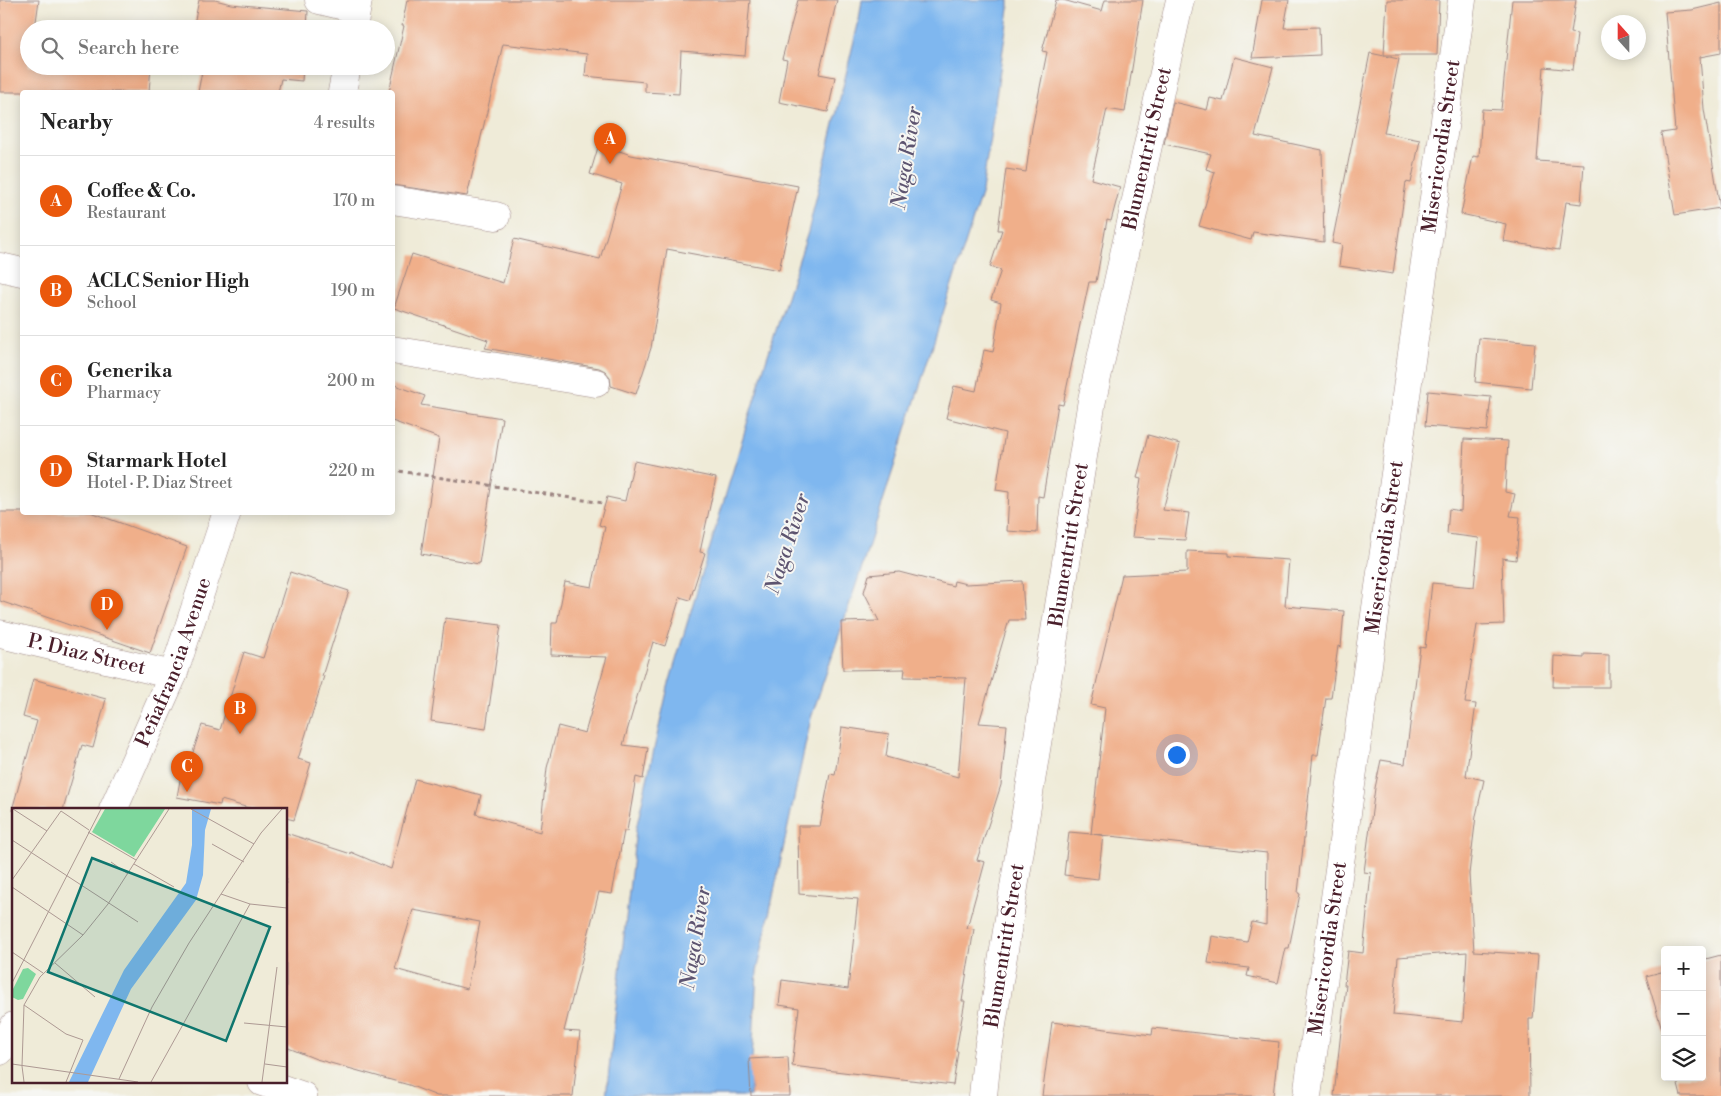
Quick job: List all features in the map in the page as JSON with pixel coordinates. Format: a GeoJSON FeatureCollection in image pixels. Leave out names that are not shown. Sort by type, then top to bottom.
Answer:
{"type":"FeatureCollection","features":[{"type":"Feature","properties":{"kind":"street"},"geometry":{"type":"LineString","coordinates":[[318,0],[356,12]]}},
{"type":"Feature","properties":{"kind":"street","name":"Blumentritt Street"},"geometry":{"type":"LineString","coordinates":[[982,1096],[1092,400],[1180,0]]}},
{"type":"Feature","properties":{"kind":"street","name":"Misericordia Street"},"geometry":{"type":"LineString","coordinates":[[1307,1096],[1462,0]]}},
{"type":"Feature","properties":{"kind":"street"},"geometry":{"type":"LineString","coordinates":[[342,90],[345,75]]}},
{"type":"Feature","properties":{"kind":"street"},"geometry":{"type":"LineString","coordinates":[[395,200],[496,216]]}},
{"type":"Feature","properties":{"kind":"street"},"geometry":{"type":"LineString","coordinates":[[0,267],[20,272]]}},
{"type":"Feature","properties":{"kind":"street"},"geometry":{"type":"LineString","coordinates":[[395,350],[596,383]]}},
{"type":"Feature","properties":{"kind":"street","name":"Peñafrancia Avenue"},"geometry":{"type":"LineString","coordinates":[[114,808],[173,675],[226,515]]}},
{"type":"Feature","properties":{"kind":"street","name":"P. Diaz Street"},"geometry":{"type":"LineString","coordinates":[[0,634],[173,675]]}},
{"type":"Feature","properties":{"kind":"street"},"geometry":{"type":"LineString","coordinates":[[0,1051],[12,1030]]}},
{"type":"Feature","properties":{"kind":"street"},"geometry":{"type":"LineString","coordinates":[[268,1084],[303,1096]]}},
{"type":"Feature","properties":{"kind":"path"},"geometry":{"type":"LineString","coordinates":[[395,470],[603,503]]}},
{"type":"Feature","properties":{"kind":"water","name":"Naga River"},"geometry":{"type":"Polygon","coordinates":[[[862,0],[1009,0],[982,191],[861,570],[811,718],[757,972],[750,1096],[606,1096],[636,829],[668,687],[764,367],[808,232],[859,20],[862,0]]]}},
{"type":"Feature","properties":{"kind":"building"},"geometry":{"type":"Polygon","coordinates":[[[0,0],[39,0],[36,20],[20,20],[20,75],[150,75],[149,90],[20,90],[20,92],[0,92],[0,0]]]}},
{"type":"Feature","properties":{"kind":"building"},"geometry":{"type":"Polygon","coordinates":[[[199,0],[215,0],[231,4],[308,11],[308,20],[195,20],[199,0]]]}},
{"type":"Feature","properties":{"kind":"building"},"geometry":{"type":"Polygon","coordinates":[[[407,0],[750,0],[745,56],[681,51],[679,94],[645,92],[645,82],[585,76],[587,54],[503,44],[467,196],[395,185],[395,90],[389,90],[393,75],[395,75],[395,66],[404,26],[402,26],[407,0]]]}},
{"type":"Feature","properties":{"kind":"building"},"geometry":{"type":"Polygon","coordinates":[[[798,0],[837,0],[819,74],[835,77],[828,112],[779,102],[787,60],[782,59],[798,0]]]}},
{"type":"Feature","properties":{"kind":"building"},"geometry":{"type":"Polygon","coordinates":[[[1056,0],[1063,0],[1102,11],[1105,0],[1143,0],[1125,112],[1107,109],[1091,179],[1120,187],[1111,221],[1107,220],[1096,282],[1089,282],[1063,405],[1058,404],[1043,497],[1038,496],[1037,533],[1007,531],[1009,492],[996,490],[1005,433],[946,418],[954,386],[976,391],[984,350],[993,352],[1001,303],[991,300],[1001,270],[990,267],[1002,230],[998,230],[1006,169],[1026,172],[1032,128],[1047,52],[1042,51],[1056,0]]]}},
{"type":"Feature","properties":{"kind":"building"},"geometry":{"type":"Polygon","coordinates":[[[1262,0],[1289,0],[1284,28],[1319,27],[1320,55],[1252,58],[1262,0]]]}},
{"type":"Feature","properties":{"kind":"building"},"geometry":{"type":"Polygon","coordinates":[[[1387,0],[1439,0],[1437,55],[1384,55],[1387,0]]]}},
{"type":"Feature","properties":{"kind":"building"},"geometry":{"type":"Polygon","coordinates":[[[1512,0],[1576,0],[1571,33],[1577,34],[1573,70],[1544,67],[1537,161],[1584,164],[1581,204],[1566,202],[1559,250],[1503,241],[1506,224],[1461,214],[1473,156],[1479,157],[1482,109],[1501,110],[1512,0]]]}},
{"type":"Feature","properties":{"kind":"building"},"geometry":{"type":"Polygon","coordinates":[[[1721,3],[1721,53],[1700,57],[1704,109],[1720,208],[1675,215],[1661,133],[1675,131],[1665,12],[1692,10],[1721,3]]]}},
{"type":"Feature","properties":{"kind":"building"},"geometry":{"type":"Polygon","coordinates":[[[1370,53],[1399,59],[1384,133],[1420,140],[1411,183],[1406,182],[1393,274],[1339,266],[1342,245],[1332,243],[1370,53]]]}},
{"type":"Feature","properties":{"kind":"building"},"geometry":{"type":"Polygon","coordinates":[[[1234,57],[1273,67],[1255,136],[1322,150],[1324,242],[1253,232],[1251,240],[1199,226],[1215,172],[1206,169],[1211,154],[1164,144],[1173,102],[1207,110],[1210,98],[1223,101],[1234,57]]]}},
{"type":"Feature","properties":{"kind":"building"},"geometry":{"type":"Polygon","coordinates":[[[201,75],[302,75],[302,81],[281,79],[278,90],[198,90],[201,75]]]}},
{"type":"Feature","properties":{"kind":"building"},"geometry":{"type":"Polygon","coordinates":[[[599,144],[631,155],[798,186],[779,270],[667,249],[651,348],[636,394],[611,386],[610,377],[599,368],[485,348],[488,340],[395,308],[412,254],[503,283],[514,239],[600,259],[622,184],[590,174],[599,144]]]}},
{"type":"Feature","properties":{"kind":"building"},"geometry":{"type":"Polygon","coordinates":[[[1479,338],[1535,343],[1531,388],[1475,382],[1479,338]]]}},
{"type":"Feature","properties":{"kind":"building"},"geometry":{"type":"Polygon","coordinates":[[[395,385],[425,396],[421,405],[502,418],[479,564],[421,554],[439,438],[395,422],[395,385]]]}},
{"type":"Feature","properties":{"kind":"building"},"geometry":{"type":"Polygon","coordinates":[[[1428,391],[1491,397],[1487,431],[1425,426],[1428,391]]]}},
{"type":"Feature","properties":{"kind":"building"},"geometry":{"type":"Polygon","coordinates":[[[1148,435],[1180,444],[1163,510],[1189,513],[1185,540],[1132,537],[1141,479],[1137,478],[1148,435]]]}},
{"type":"Feature","properties":{"kind":"building"},"geometry":{"type":"Polygon","coordinates":[[[1464,439],[1508,441],[1505,492],[1515,494],[1510,516],[1520,517],[1516,560],[1502,558],[1504,624],[1477,625],[1465,703],[1476,704],[1466,776],[1484,780],[1476,816],[1469,874],[1474,951],[1538,955],[1533,1019],[1529,1019],[1530,1096],[1334,1096],[1348,951],[1363,953],[1371,873],[1364,872],[1375,788],[1381,760],[1405,764],[1420,647],[1425,648],[1432,583],[1474,587],[1479,538],[1447,534],[1449,509],[1461,511],[1464,439]],[[1467,952],[1398,957],[1393,1015],[1463,1022],[1467,952]]]}},
{"type":"Feature","properties":{"kind":"building"},"geometry":{"type":"Polygon","coordinates":[[[634,461],[716,478],[700,552],[705,553],[690,600],[680,597],[665,646],[653,642],[623,745],[648,748],[643,779],[636,777],[627,831],[624,831],[612,894],[599,892],[564,1031],[580,1032],[573,1096],[437,1096],[409,1085],[316,1059],[288,1048],[288,834],[351,854],[351,852],[391,869],[415,779],[481,795],[476,814],[540,832],[547,768],[558,726],[585,733],[607,657],[551,655],[552,623],[557,623],[565,582],[592,587],[605,527],[599,525],[607,497],[625,501],[634,461]],[[413,910],[395,969],[467,989],[480,922],[413,910]]]}},
{"type":"Feature","properties":{"kind":"building"},"geometry":{"type":"Polygon","coordinates":[[[0,512],[20,512],[20,515],[98,515],[187,547],[150,653],[0,601],[0,512]]]}},
{"type":"Feature","properties":{"kind":"building"},"geometry":{"type":"Polygon","coordinates":[[[1187,551],[1229,553],[1229,556],[1289,560],[1285,606],[1344,611],[1341,647],[1338,646],[1331,698],[1326,698],[1318,755],[1313,755],[1298,893],[1300,894],[1289,948],[1286,948],[1278,983],[1247,976],[1249,968],[1208,963],[1212,936],[1247,942],[1252,922],[1266,925],[1267,853],[1091,834],[1105,708],[1091,705],[1122,575],[1187,572],[1187,551]]]}},
{"type":"Feature","properties":{"kind":"building"},"geometry":{"type":"Polygon","coordinates":[[[290,572],[349,591],[298,759],[311,763],[294,820],[288,818],[288,808],[249,808],[221,800],[220,805],[177,797],[182,769],[187,770],[202,725],[220,730],[244,652],[263,658],[290,572]]]}},
{"type":"Feature","properties":{"kind":"building"},"geometry":{"type":"Polygon","coordinates":[[[899,572],[953,586],[954,581],[966,584],[1022,581],[1025,620],[1009,620],[979,723],[1007,725],[1001,785],[977,860],[985,862],[967,928],[974,929],[962,1001],[965,1001],[956,1051],[958,1051],[953,1085],[792,1066],[799,1008],[779,1005],[782,980],[848,989],[858,899],[799,894],[798,826],[820,826],[830,774],[835,775],[842,727],[889,734],[886,757],[958,777],[966,678],[904,677],[905,669],[843,670],[841,622],[879,621],[864,592],[869,575],[899,572]]]}},
{"type":"Feature","properties":{"kind":"building"},"geometry":{"type":"Polygon","coordinates":[[[445,618],[501,625],[486,729],[431,721],[445,618]]]}},
{"type":"Feature","properties":{"kind":"building"},"geometry":{"type":"Polygon","coordinates":[[[1584,654],[1609,655],[1609,687],[1553,687],[1554,656],[1584,658],[1584,654]]]}},
{"type":"Feature","properties":{"kind":"building"},"geometry":{"type":"Polygon","coordinates":[[[33,679],[106,699],[93,748],[82,745],[64,808],[13,808],[37,721],[23,717],[33,679]]]}},
{"type":"Feature","properties":{"kind":"building"},"geometry":{"type":"Polygon","coordinates":[[[1069,832],[1103,835],[1098,879],[1064,875],[1069,832]]]}},
{"type":"Feature","properties":{"kind":"building"},"geometry":{"type":"Polygon","coordinates":[[[1721,955],[1721,1096],[1681,1096],[1677,1081],[1706,1081],[1706,959],[1721,955]]]}},
{"type":"Feature","properties":{"kind":"building"},"geometry":{"type":"Polygon","coordinates":[[[1661,972],[1661,1026],[1646,976],[1661,972]]]}},
{"type":"Feature","properties":{"kind":"building"},"geometry":{"type":"Polygon","coordinates":[[[1052,1022],[1152,1035],[1153,1028],[1279,1042],[1273,1096],[1042,1096],[1052,1022]]]}},
{"type":"Feature","properties":{"kind":"building"},"geometry":{"type":"Polygon","coordinates":[[[788,1057],[790,1096],[751,1096],[749,1059],[788,1057]]]}},
{"type":"Feature","properties":{"kind":"place","name":"Coffee & Co."},"geometry":{"type":"Point","coordinates":[610,164]}},
{"type":"Feature","properties":{"kind":"place","name":"Starmark Hotel"},"geometry":{"type":"Point","coordinates":[107,630]}},
{"type":"Feature","properties":{"kind":"place","name":"ACLC Senior High"},"geometry":{"type":"Point","coordinates":[240,734]}},
{"type":"Feature","properties":{"kind":"place","name":"Generika"},"geometry":{"type":"Point","coordinates":[187,792]}}]}
